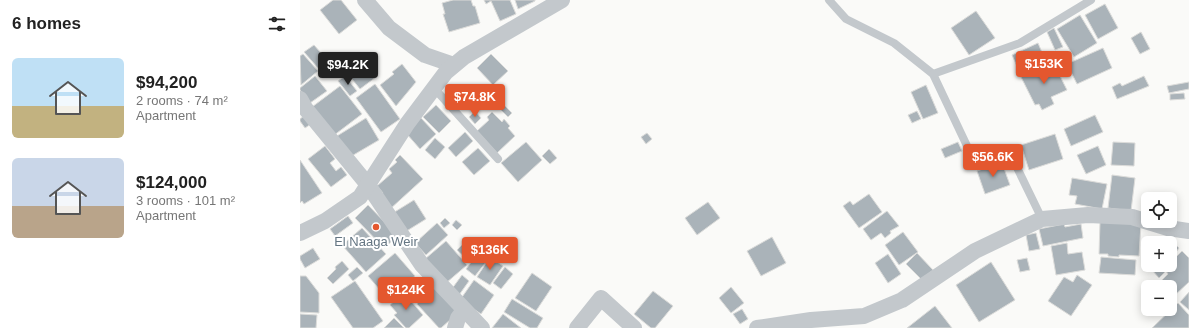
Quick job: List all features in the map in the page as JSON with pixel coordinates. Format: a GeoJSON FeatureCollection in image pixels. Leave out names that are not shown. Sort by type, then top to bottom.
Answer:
{"type":"FeatureCollection","features":[{"type":"Feature","properties":{"kind":"street"},"geometry":{"type":"LineString","coordinates":[[365,0],[389,28],[425,55],[454,65]]}},
{"type":"Feature","properties":{"kind":"street"},"geometry":{"type":"LineString","coordinates":[[300,233],[325,221],[360,197],[407,124],[446,72],[464,57],[562,0]]}},
{"type":"Feature","properties":{"kind":"street"},"geometry":{"type":"LineString","coordinates":[[300,99],[305,108],[368,185],[422,264],[482,328]]}},
{"type":"Feature","properties":{"kind":"street"},"geometry":{"type":"LineString","coordinates":[[757,328],[811,320],[866,322],[902,300],[975,251],[1042,219],[1088,215],[1132,217],[1168,228],[1189,231]]}},
{"type":"Feature","properties":{"kind":"street"},"geometry":{"type":"LineString","coordinates":[[577,328],[601,298],[634,328]]}},
{"type":"Feature","properties":{"kind":"street"},"geometry":{"type":"LineString","coordinates":[[454,328],[458,318],[464,310]]}},
{"type":"Feature","properties":{"kind":"lane"},"geometry":{"type":"LineString","coordinates":[[829,0],[846,19],[894,43],[933,74],[968,148],[1008,150],[1042,219]]}},
{"type":"Feature","properties":{"kind":"lane"},"geometry":{"type":"LineString","coordinates":[[933,74],[1020,43],[1091,0]]}},
{"type":"Feature","properties":{"kind":"lane"},"geometry":{"type":"LineString","coordinates":[[434,88],[498,159]]}},
{"type":"Feature","properties":{"kind":"building"},"geometry":{"type":"Polygon","coordinates":[[[333,0],[341,0],[357,20],[339,34],[320,10],[333,0]]]}},
{"type":"Feature","properties":{"kind":"building"},"geometry":{"type":"Polygon","coordinates":[[[453,0],[471,0],[473,6],[475,6],[480,23],[449,32],[443,14],[445,14],[442,3],[453,0]]]}},
{"type":"Feature","properties":{"kind":"building"},"geometry":{"type":"Polygon","coordinates":[[[484,0],[510,0],[516,14],[500,21],[491,1],[486,4],[484,0]]]}},
{"type":"Feature","properties":{"kind":"building"},"geometry":{"type":"Polygon","coordinates":[[[515,0],[535,0],[535,1],[518,9],[515,0]]]}},
{"type":"Feature","properties":{"kind":"building"},"geometry":{"type":"Polygon","coordinates":[[[1105,4],[1118,28],[1098,39],[1085,15],[1105,4]]]}},
{"type":"Feature","properties":{"kind":"building"},"geometry":{"type":"Polygon","coordinates":[[[976,11],[995,38],[969,55],[951,28],[976,11]]]}},
{"type":"Feature","properties":{"kind":"building"},"geometry":{"type":"Polygon","coordinates":[[[1080,15],[1097,43],[1074,57],[1057,29],[1080,15]]]}},
{"type":"Feature","properties":{"kind":"building"},"geometry":{"type":"Polygon","coordinates":[[[1054,28],[1063,47],[1055,50],[1047,32],[1054,28]]]}},
{"type":"Feature","properties":{"kind":"building"},"geometry":{"type":"Polygon","coordinates":[[[1141,32],[1150,49],[1140,54],[1131,38],[1141,32]]]}},
{"type":"Feature","properties":{"kind":"building"},"geometry":{"type":"Polygon","coordinates":[[[1038,43],[1046,62],[1020,73],[1012,55],[1038,43]]]}},
{"type":"Feature","properties":{"kind":"building"},"geometry":{"type":"Polygon","coordinates":[[[314,45],[328,61],[318,68],[304,52],[314,45]]]}},
{"type":"Feature","properties":{"kind":"building"},"geometry":{"type":"Polygon","coordinates":[[[1103,48],[1112,68],[1077,84],[1067,64],[1103,48]]]}},
{"type":"Feature","properties":{"kind":"building"},"geometry":{"type":"Polygon","coordinates":[[[303,54],[318,71],[301,85],[300,56],[303,54]]]}},
{"type":"Feature","properties":{"kind":"building"},"geometry":{"type":"Polygon","coordinates":[[[491,54],[508,71],[493,85],[477,68],[491,54]]]}},
{"type":"Feature","properties":{"kind":"building"},"geometry":{"type":"Polygon","coordinates":[[[364,61],[376,77],[360,89],[348,74],[364,61]]]}},
{"type":"Feature","properties":{"kind":"building"},"geometry":{"type":"Polygon","coordinates":[[[1053,62],[1067,90],[1051,97],[1054,104],[1042,110],[1039,104],[1035,105],[1021,77],[1053,62]]]}},
{"type":"Feature","properties":{"kind":"building"},"geometry":{"type":"Polygon","coordinates":[[[402,64],[416,82],[396,106],[380,85],[394,74],[392,72],[402,64]]]}},
{"type":"Feature","properties":{"kind":"building"},"geometry":{"type":"Polygon","coordinates":[[[315,76],[327,91],[310,103],[300,88],[315,76]]]}},
{"type":"Feature","properties":{"kind":"building"},"geometry":{"type":"Polygon","coordinates":[[[345,76],[357,91],[350,96],[338,81],[345,76]]]}},
{"type":"Feature","properties":{"kind":"building"},"geometry":{"type":"Polygon","coordinates":[[[1144,76],[1149,86],[1117,99],[1112,87],[1120,83],[1122,86],[1144,76]]]}},
{"type":"Feature","properties":{"kind":"building"},"geometry":{"type":"Polygon","coordinates":[[[1189,82],[1189,89],[1169,93],[1167,86],[1189,82]]]}},
{"type":"Feature","properties":{"kind":"building"},"geometry":{"type":"Polygon","coordinates":[[[375,84],[400,119],[381,132],[356,98],[375,84]]]}},
{"type":"Feature","properties":{"kind":"building"},"geometry":{"type":"Polygon","coordinates":[[[926,85],[938,113],[923,119],[911,92],[926,85]]]}},
{"type":"Feature","properties":{"kind":"building"},"geometry":{"type":"Polygon","coordinates":[[[340,86],[362,114],[333,136],[312,107],[340,86]]]}},
{"type":"Feature","properties":{"kind":"building"},"geometry":{"type":"Polygon","coordinates":[[[1184,93],[1185,99],[1170,100],[1170,94],[1184,93]]]}},
{"type":"Feature","properties":{"kind":"building"},"geometry":{"type":"Polygon","coordinates":[[[502,103],[512,113],[508,117],[498,107],[502,103]]]}},
{"type":"Feature","properties":{"kind":"building"},"geometry":{"type":"Polygon","coordinates":[[[436,105],[451,121],[439,133],[423,117],[436,105]]]}},
{"type":"Feature","properties":{"kind":"building"},"geometry":{"type":"Polygon","coordinates":[[[475,111],[481,118],[475,124],[469,117],[475,111]]]}},
{"type":"Feature","properties":{"kind":"building"},"geometry":{"type":"Polygon","coordinates":[[[917,111],[921,119],[912,123],[908,115],[917,111]]]}},
{"type":"Feature","properties":{"kind":"building"},"geometry":{"type":"Polygon","coordinates":[[[492,112],[502,122],[504,119],[510,126],[508,128],[515,136],[497,153],[477,131],[489,120],[487,117],[492,112]]]}},
{"type":"Feature","properties":{"kind":"building"},"geometry":{"type":"Polygon","coordinates":[[[1095,115],[1103,132],[1071,146],[1064,129],[1095,115]]]}},
{"type":"Feature","properties":{"kind":"building"},"geometry":{"type":"Polygon","coordinates":[[[304,116],[311,124],[305,128],[300,121],[300,119],[304,116]]]}},
{"type":"Feature","properties":{"kind":"building"},"geometry":{"type":"Polygon","coordinates":[[[366,118],[379,140],[350,157],[337,136],[366,118]]]}},
{"type":"Feature","properties":{"kind":"building"},"geometry":{"type":"Polygon","coordinates":[[[421,118],[436,134],[420,149],[406,133],[421,118]]]}},
{"type":"Feature","properties":{"kind":"building"},"geometry":{"type":"Polygon","coordinates":[[[465,132],[473,141],[456,157],[448,148],[465,132]]]}},
{"type":"Feature","properties":{"kind":"building"},"geometry":{"type":"Polygon","coordinates":[[[647,133],[652,139],[646,144],[641,137],[647,133]]]}},
{"type":"Feature","properties":{"kind":"building"},"geometry":{"type":"Polygon","coordinates":[[[1055,134],[1063,159],[1029,170],[1021,145],[1055,134]]]}},
{"type":"Feature","properties":{"kind":"building"},"geometry":{"type":"Polygon","coordinates":[[[435,138],[445,147],[435,159],[425,150],[435,138]]]}},
{"type":"Feature","properties":{"kind":"building"},"geometry":{"type":"Polygon","coordinates":[[[526,142],[542,160],[518,182],[501,163],[526,142]]]}},
{"type":"Feature","properties":{"kind":"building"},"geometry":{"type":"Polygon","coordinates":[[[958,142],[962,151],[945,158],[941,149],[958,142]]]}},
{"type":"Feature","properties":{"kind":"building"},"geometry":{"type":"Polygon","coordinates":[[[1113,142],[1135,143],[1134,166],[1111,165],[1113,142]]]}},
{"type":"Feature","properties":{"kind":"building"},"geometry":{"type":"Polygon","coordinates":[[[325,146],[335,159],[330,163],[336,171],[341,167],[347,175],[331,187],[308,159],[325,146]]]}},
{"type":"Feature","properties":{"kind":"building"},"geometry":{"type":"Polygon","coordinates":[[[1098,146],[1106,165],[1086,174],[1077,155],[1098,146]]]}},
{"type":"Feature","properties":{"kind":"building"},"geometry":{"type":"Polygon","coordinates":[[[478,148],[490,161],[474,175],[462,162],[478,148]]]}},
{"type":"Feature","properties":{"kind":"building"},"geometry":{"type":"Polygon","coordinates":[[[549,149],[557,158],[550,164],[542,156],[549,149]]]}},
{"type":"Feature","properties":{"kind":"building"},"geometry":{"type":"Polygon","coordinates":[[[400,155],[423,179],[389,210],[380,196],[383,193],[377,186],[392,173],[389,169],[397,162],[395,160],[400,155]]]}},
{"type":"Feature","properties":{"kind":"building"},"geometry":{"type":"Polygon","coordinates":[[[300,160],[322,193],[304,204],[302,201],[300,203],[300,160]]]}},
{"type":"Feature","properties":{"kind":"building"},"geometry":{"type":"Polygon","coordinates":[[[1002,163],[1010,185],[985,194],[977,171],[1002,163]]]}},
{"type":"Feature","properties":{"kind":"building"},"geometry":{"type":"Polygon","coordinates":[[[1112,175],[1135,178],[1131,211],[1108,208],[1112,175]]]}},
{"type":"Feature","properties":{"kind":"building"},"geometry":{"type":"Polygon","coordinates":[[[1072,178],[1107,184],[1102,209],[1075,204],[1077,196],[1069,195],[1072,178]]]}},
{"type":"Feature","properties":{"kind":"building"},"geometry":{"type":"Polygon","coordinates":[[[869,194],[882,212],[859,228],[843,206],[850,201],[853,205],[869,194]]]}},
{"type":"Feature","properties":{"kind":"building"},"geometry":{"type":"Polygon","coordinates":[[[414,200],[426,219],[405,232],[393,213],[414,200]]]}},
{"type":"Feature","properties":{"kind":"building"},"geometry":{"type":"Polygon","coordinates":[[[708,202],[720,218],[697,235],[685,218],[708,202]]]}},
{"type":"Feature","properties":{"kind":"building","name":"El Naaga Weir"},"geometry":{"type":"Polygon","coordinates":[[[368,205],[398,236],[384,248],[355,218],[368,205]]]}},
{"type":"Feature","properties":{"kind":"building"},"geometry":{"type":"Polygon","coordinates":[[[887,211],[899,226],[890,231],[891,233],[885,238],[881,233],[871,240],[863,229],[887,211]]]}},
{"type":"Feature","properties":{"kind":"building"},"geometry":{"type":"Polygon","coordinates":[[[348,216],[353,223],[335,236],[330,229],[348,216]]]}},
{"type":"Feature","properties":{"kind":"building"},"geometry":{"type":"Polygon","coordinates":[[[445,218],[450,223],[444,228],[440,223],[445,218]]]}},
{"type":"Feature","properties":{"kind":"building"},"geometry":{"type":"Polygon","coordinates":[[[456,220],[462,225],[457,230],[452,225],[456,220]]]}},
{"type":"Feature","properties":{"kind":"building"},"geometry":{"type":"Polygon","coordinates":[[[1100,222],[1141,224],[1139,256],[1119,255],[1119,257],[1108,256],[1108,254],[1099,254],[1100,222]]]}},
{"type":"Feature","properties":{"kind":"building"},"geometry":{"type":"Polygon","coordinates":[[[437,223],[448,235],[426,255],[415,243],[437,223]]]}},
{"type":"Feature","properties":{"kind":"building"},"geometry":{"type":"Polygon","coordinates":[[[1064,224],[1065,227],[1081,224],[1083,238],[1043,246],[1039,229],[1064,224]]]}},
{"type":"Feature","properties":{"kind":"building"},"geometry":{"type":"Polygon","coordinates":[[[362,228],[386,254],[366,272],[342,245],[362,228]]]}},
{"type":"Feature","properties":{"kind":"building"},"geometry":{"type":"Polygon","coordinates":[[[903,232],[918,252],[899,265],[885,245],[903,232]]]}},
{"type":"Feature","properties":{"kind":"building"},"geometry":{"type":"Polygon","coordinates":[[[1036,233],[1040,249],[1029,251],[1026,235],[1036,233]]]}},
{"type":"Feature","properties":{"kind":"building"},"geometry":{"type":"Polygon","coordinates":[[[772,237],[786,263],[761,276],[747,251],[772,237]]]}},
{"type":"Feature","properties":{"kind":"building"},"geometry":{"type":"Polygon","coordinates":[[[446,241],[467,265],[446,283],[425,259],[446,241]]]}},
{"type":"Feature","properties":{"kind":"building"},"geometry":{"type":"Polygon","coordinates":[[[465,242],[476,254],[469,261],[457,250],[465,242]]]}},
{"type":"Feature","properties":{"kind":"building"},"geometry":{"type":"Polygon","coordinates":[[[1067,243],[1068,254],[1082,252],[1085,270],[1056,275],[1051,246],[1067,243]]]}},
{"type":"Feature","properties":{"kind":"building"},"geometry":{"type":"Polygon","coordinates":[[[480,247],[490,254],[486,259],[477,252],[480,247]]]}},
{"type":"Feature","properties":{"kind":"building"},"geometry":{"type":"Polygon","coordinates":[[[313,248],[320,259],[305,268],[300,256],[313,248]]]}},
{"type":"Feature","properties":{"kind":"building"},"geometry":{"type":"Polygon","coordinates":[[[497,248],[501,251],[497,257],[492,253],[497,248]]]}},
{"type":"Feature","properties":{"kind":"building"},"geometry":{"type":"Polygon","coordinates":[[[1182,251],[1189,258],[1189,282],[1177,293],[1177,280],[1162,280],[1168,274],[1167,272],[1177,272],[1177,256],[1182,251]]]}},
{"type":"Feature","properties":{"kind":"building"},"geometry":{"type":"Polygon","coordinates":[[[395,253],[415,276],[388,299],[368,276],[395,253]]]}},
{"type":"Feature","properties":{"kind":"building"},"geometry":{"type":"Polygon","coordinates":[[[917,253],[933,270],[922,280],[906,264],[917,253]]]}},
{"type":"Feature","properties":{"kind":"building"},"geometry":{"type":"Polygon","coordinates":[[[888,254],[901,274],[888,283],[875,263],[888,254]]]}},
{"type":"Feature","properties":{"kind":"building"},"geometry":{"type":"Polygon","coordinates":[[[477,255],[486,262],[475,276],[466,269],[477,255]]]}},
{"type":"Feature","properties":{"kind":"building"},"geometry":{"type":"Polygon","coordinates":[[[490,257],[503,266],[490,285],[477,277],[490,257]]]}},
{"type":"Feature","properties":{"kind":"building"},"geometry":{"type":"Polygon","coordinates":[[[1101,257],[1136,260],[1135,275],[1099,273],[1101,257]]]}},
{"type":"Feature","properties":{"kind":"building"},"geometry":{"type":"Polygon","coordinates":[[[1027,258],[1030,270],[1020,272],[1017,260],[1027,258]]]}},
{"type":"Feature","properties":{"kind":"building"},"geometry":{"type":"Polygon","coordinates":[[[342,261],[349,269],[333,284],[327,278],[336,269],[335,267],[342,261]]]}},
{"type":"Feature","properties":{"kind":"building"},"geometry":{"type":"Polygon","coordinates":[[[991,262],[1015,300],[979,322],[956,285],[991,262]]]}},
{"type":"Feature","properties":{"kind":"building"},"geometry":{"type":"Polygon","coordinates":[[[357,267],[363,273],[353,281],[348,275],[357,267]]]}},
{"type":"Feature","properties":{"kind":"building"},"geometry":{"type":"Polygon","coordinates":[[[505,267],[513,274],[501,289],[493,283],[505,267]]]}},
{"type":"Feature","properties":{"kind":"building"},"geometry":{"type":"Polygon","coordinates":[[[1154,272],[1165,272],[1159,278],[1154,272]]]}},
{"type":"Feature","properties":{"kind":"building"},"geometry":{"type":"Polygon","coordinates":[[[532,273],[552,287],[536,311],[515,298],[532,273]]]}},
{"type":"Feature","properties":{"kind":"building"},"geometry":{"type":"Polygon","coordinates":[[[462,275],[469,281],[459,295],[451,290],[462,275]]]}},
{"type":"Feature","properties":{"kind":"building"},"geometry":{"type":"Polygon","coordinates":[[[1077,275],[1092,285],[1071,316],[1048,301],[1064,277],[1073,282],[1077,275]]]}},
{"type":"Feature","properties":{"kind":"building"},"geometry":{"type":"Polygon","coordinates":[[[300,276],[306,276],[319,293],[319,313],[300,312],[300,276]]]}},
{"type":"Feature","properties":{"kind":"building"},"geometry":{"type":"Polygon","coordinates":[[[474,280],[494,295],[481,314],[460,300],[474,280]]]}},
{"type":"Feature","properties":{"kind":"building"},"geometry":{"type":"Polygon","coordinates":[[[355,281],[383,321],[373,328],[353,328],[331,297],[355,281]]]}},
{"type":"Feature","properties":{"kind":"building"},"geometry":{"type":"Polygon","coordinates":[[[438,284],[460,311],[441,328],[439,328],[417,304],[438,284]]]}},
{"type":"Feature","properties":{"kind":"building"},"geometry":{"type":"Polygon","coordinates":[[[731,287],[744,303],[731,313],[719,298],[731,287]]]}},
{"type":"Feature","properties":{"kind":"building"},"geometry":{"type":"Polygon","coordinates":[[[653,291],[673,306],[655,328],[651,328],[634,314],[653,291]]]}},
{"type":"Feature","properties":{"kind":"building"},"geometry":{"type":"Polygon","coordinates":[[[1189,292],[1189,310],[1180,302],[1189,292]]]}},
{"type":"Feature","properties":{"kind":"building"},"geometry":{"type":"Polygon","coordinates":[[[404,293],[423,315],[409,328],[406,328],[394,315],[397,313],[390,305],[404,293]]]}},
{"type":"Feature","properties":{"kind":"building"},"geometry":{"type":"Polygon","coordinates":[[[512,299],[543,318],[537,328],[530,328],[504,312],[512,299]]]}},
{"type":"Feature","properties":{"kind":"building"},"geometry":{"type":"Polygon","coordinates":[[[1178,303],[1189,315],[1189,328],[1152,328],[1164,316],[1177,316],[1178,303]]]}},
{"type":"Feature","properties":{"kind":"building"},"geometry":{"type":"Polygon","coordinates":[[[935,306],[952,328],[907,328],[935,306]]]}},
{"type":"Feature","properties":{"kind":"building"},"geometry":{"type":"Polygon","coordinates":[[[742,309],[748,319],[740,324],[733,314],[742,309]]]}},
{"type":"Feature","properties":{"kind":"building"},"geometry":{"type":"Polygon","coordinates":[[[300,314],[317,315],[316,328],[300,328],[300,314]]]}},
{"type":"Feature","properties":{"kind":"building"},"geometry":{"type":"Polygon","coordinates":[[[503,314],[521,328],[492,328],[503,314]]]}},
{"type":"Feature","properties":{"kind":"building"},"geometry":{"type":"Polygon","coordinates":[[[394,318],[404,328],[384,328],[394,318]]]}},
{"type":"Feature","properties":{"kind":"place","name":"El Naaga Weir"},"geometry":{"type":"Point","coordinates":[376,227]}}]}
